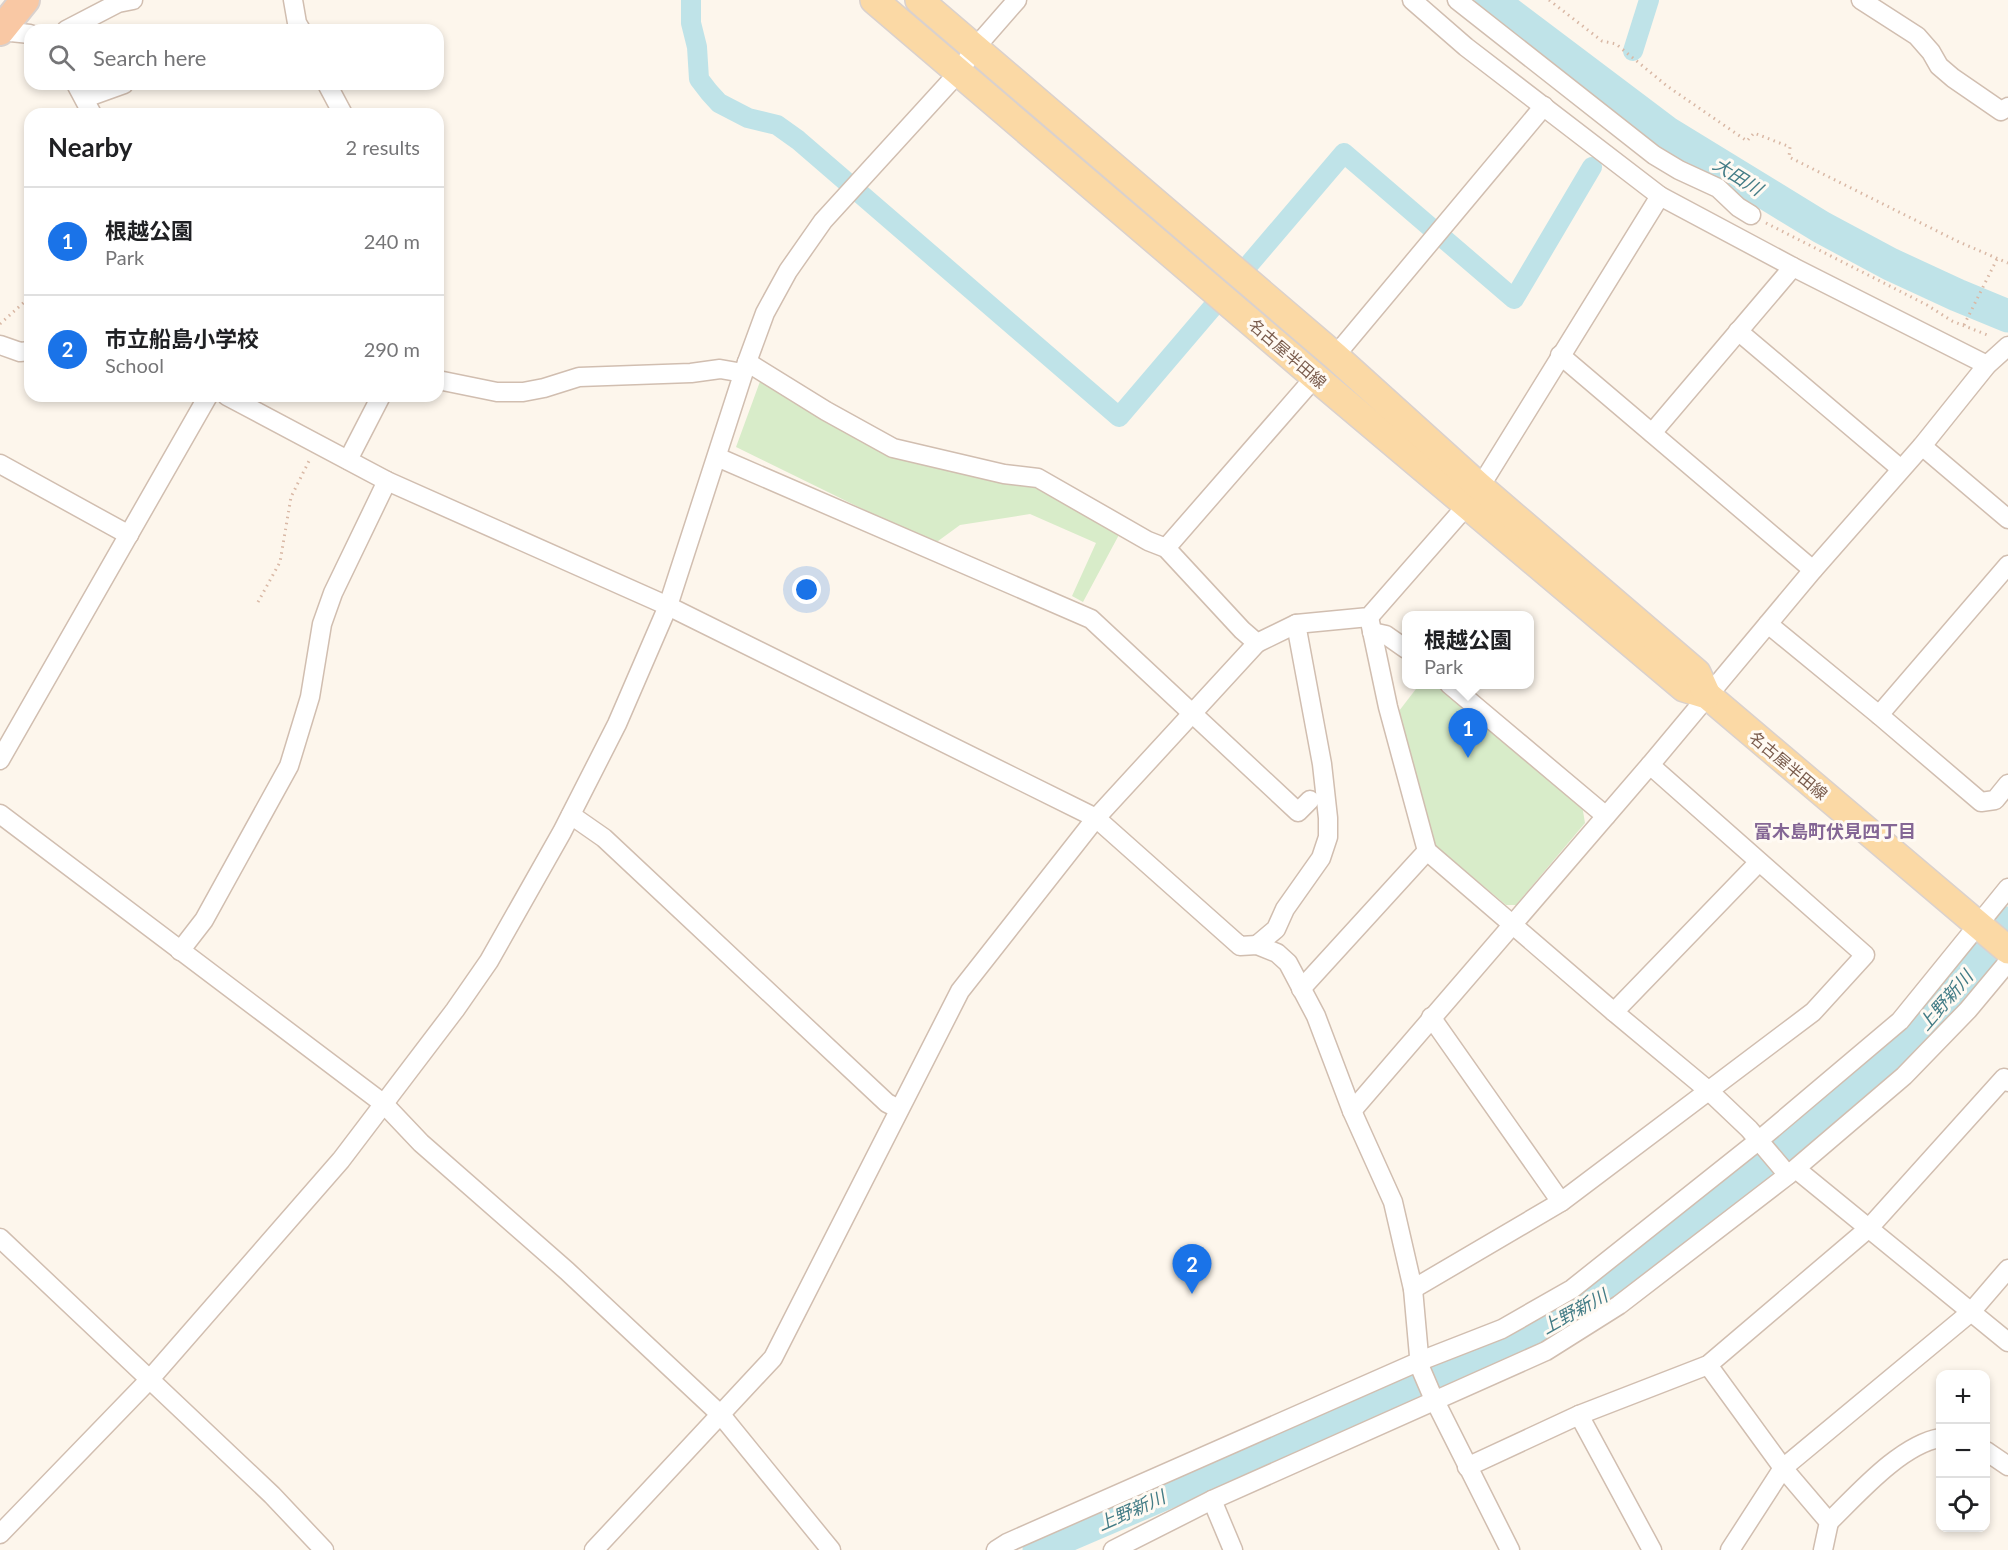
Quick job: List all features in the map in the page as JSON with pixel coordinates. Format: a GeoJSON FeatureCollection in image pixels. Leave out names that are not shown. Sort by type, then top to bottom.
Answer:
{"type":"FeatureCollection","features":[{"type":"Feature","properties":{"kind":"highway"},"geometry":{"type":"LineString","coordinates":[[0,31],[25,0]]}},
{"type":"Feature","properties":{"kind":"main road","name":"名古屋半田線"},"geometry":{"type":"LineString","coordinates":[[874,0],[1315,377],[1474,496],[1697,673],[1707,695],[1981,927],[2008,954]]}},
{"type":"Feature","properties":{"kind":"main road","name":"名古屋半田線"},"geometry":{"type":"LineString","coordinates":[[919,0],[1335,356],[1474,496]]}},
{"type":"Feature","properties":{"kind":"street"},"geometry":{"type":"LineString","coordinates":[[78,24],[118,3],[133,0]]}},
{"type":"Feature","properties":{"kind":"street"},"geometry":{"type":"LineString","coordinates":[[293,0],[298,24]]}},
{"type":"Feature","properties":{"kind":"street"},"geometry":{"type":"LineString","coordinates":[[0,1534],[150,1379],[341,1160],[455,1010],[489,961],[571,815],[617,724],[668,606],[765,313],[788,271],[823,221],[959,72],[975,48],[1017,0]]}},
{"type":"Feature","properties":{"kind":"street"},"geometry":{"type":"LineString","coordinates":[[1412,0],[1466,46],[1660,196],[1793,267],[1987,365]]}},
{"type":"Feature","properties":{"kind":"street"},"geometry":{"type":"LineString","coordinates":[[1457,0],[1654,155],[1679,171],[1718,188],[1738,207],[1751,215]]}},
{"type":"Feature","properties":{"kind":"street"},"geometry":{"type":"LineString","coordinates":[[1861,0],[1917,36],[1931,52],[1939,66],[1953,78],[2001,111],[2008,107]]}},
{"type":"Feature","properties":{"kind":"street"},"geometry":{"type":"LineString","coordinates":[[0,31],[24,33]]}},
{"type":"Feature","properties":{"kind":"street"},"geometry":{"type":"LineString","coordinates":[[84,99],[108,90]]}},
{"type":"Feature","properties":{"kind":"street"},"geometry":{"type":"LineString","coordinates":[[330,90],[340,108]]}},
{"type":"Feature","properties":{"kind":"street"},"geometry":{"type":"LineString","coordinates":[[1335,356],[1544,106]]}},
{"type":"Feature","properties":{"kind":"street"},"geometry":{"type":"LineString","coordinates":[[1370,624],[1474,496],[1660,196]]}},
{"type":"Feature","properties":{"kind":"street"},"geometry":{"type":"LineString","coordinates":[[1652,433],[1793,267]]}},
{"type":"Feature","properties":{"kind":"street"},"geometry":{"type":"LineString","coordinates":[[1738,331],[1901,469]]}},
{"type":"Feature","properties":{"kind":"street"},"geometry":{"type":"LineString","coordinates":[[1352,1111],[1431,1017],[1514,925],[1813,570],[1922,446],[1987,365],[2001,342]]}},
{"type":"Feature","properties":{"kind":"street"},"geometry":{"type":"LineString","coordinates":[[0,345],[24,352]]}},
{"type":"Feature","properties":{"kind":"street"},"geometry":{"type":"LineString","coordinates":[[1560,354],[1813,570]]}},
{"type":"Feature","properties":{"kind":"street"},"geometry":{"type":"LineString","coordinates":[[444,381],[497,392],[523,392],[579,377],[691,373],[745,368],[893,448],[1004,474],[1038,478],[1149,541],[1166,548],[1242,630],[1257,643]]}},
{"type":"Feature","properties":{"kind":"street"},"geometry":{"type":"LineString","coordinates":[[1166,548],[1315,377]]}},
{"type":"Feature","properties":{"kind":"street"},"geometry":{"type":"LineString","coordinates":[[0,760],[205,402]]}},
{"type":"Feature","properties":{"kind":"street"},"geometry":{"type":"LineString","coordinates":[[238,402],[387,481],[668,606],[1096,818],[1240,945],[1257,945],[1277,953],[1288,963],[1316,1016],[1352,1111],[1393,1202],[1413,1289],[1420,1364],[1433,1398],[1510,1550]]}},
{"type":"Feature","properties":{"kind":"street"},"geometry":{"type":"LineString","coordinates":[[348,460],[378,402]]}},
{"type":"Feature","properties":{"kind":"street"},"geometry":{"type":"LineString","coordinates":[[1922,446],[2008,519]]}},
{"type":"Feature","properties":{"kind":"street"},"geometry":{"type":"LineString","coordinates":[[717,457],[1091,619],[1298,812],[1310,800]]}},
{"type":"Feature","properties":{"kind":"street"},"geometry":{"type":"LineString","coordinates":[[0,464],[129,535]]}},
{"type":"Feature","properties":{"kind":"street"},"geometry":{"type":"LineString","coordinates":[[180,951],[204,920],[289,766],[310,697],[322,624],[329,603],[387,481]]}},
{"type":"Feature","properties":{"kind":"street"},"geometry":{"type":"LineString","coordinates":[[1879,715],[2008,565]]}},
{"type":"Feature","properties":{"kind":"street"},"geometry":{"type":"LineString","coordinates":[[1257,945],[1276,929],[1284,909],[1321,858],[1328,837],[1322,764],[1296,624]]}},
{"type":"Feature","properties":{"kind":"street"},"geometry":{"type":"LineString","coordinates":[[594,1550],[773,1358],[960,991],[1096,818],[1257,643],[1296,624],[1370,624],[1402,646]]}},
{"type":"Feature","properties":{"kind":"street"},"geometry":{"type":"LineString","coordinates":[[1370,624],[1388,707],[1427,851],[1709,1091],[1788,1170],[1869,1228],[2008,1342]]}},
{"type":"Feature","properties":{"kind":"street"},"geometry":{"type":"LineString","coordinates":[[1767,624],[1981,802],[1995,800],[2008,784]]}},
{"type":"Feature","properties":{"kind":"street"},"geometry":{"type":"LineString","coordinates":[[1455,689],[1606,816]]}},
{"type":"Feature","properties":{"kind":"street"},"geometry":{"type":"LineString","coordinates":[[1413,1289],[1561,1202],[1813,1012],[1865,955],[1650,765]]}},
{"type":"Feature","properties":{"kind":"street"},"geometry":{"type":"LineString","coordinates":[[0,814],[384,1104],[421,1143],[567,1271],[721,1414],[831,1550]]}},
{"type":"Feature","properties":{"kind":"street"},"geometry":{"type":"LineString","coordinates":[[571,815],[604,838],[887,1103],[899,1109]]}},
{"type":"Feature","properties":{"kind":"street"},"geometry":{"type":"LineString","coordinates":[[1300,989],[1427,851]]}},
{"type":"Feature","properties":{"kind":"street"},"geometry":{"type":"LineString","coordinates":[[1614,1012],[1759,862]]}},
{"type":"Feature","properties":{"kind":"street"},"geometry":{"type":"LineString","coordinates":[[996,1550],[1007,1543],[1502,1329],[1572,1289],[1758,1141],[1900,1021],[1981,927],[2008,888]]}},
{"type":"Feature","properties":{"kind":"street"},"geometry":{"type":"LineString","coordinates":[[1113,1550],[1212,1500],[1433,1398],[1546,1350],[1620,1305],[1904,1076],[1968,1010],[2008,954]]}},
{"type":"Feature","properties":{"kind":"street"},"geometry":{"type":"LineString","coordinates":[[1431,1017],[1561,1202]]}},
{"type":"Feature","properties":{"kind":"street"},"geometry":{"type":"LineString","coordinates":[[1467,1467],[1579,1416],[1708,1365],[1869,1228],[2004,1078],[2008,1082]]}},
{"type":"Feature","properties":{"kind":"street"},"geometry":{"type":"LineString","coordinates":[[0,1238],[272,1495],[324,1550]]}},
{"type":"Feature","properties":{"kind":"street"},"geometry":{"type":"LineString","coordinates":[[1730,1550],[1783,1468],[1971,1312],[2008,1269]]}},
{"type":"Feature","properties":{"kind":"street"},"geometry":{"type":"LineString","coordinates":[[1708,1365],[1783,1468],[1828,1522]]}},
{"type":"Feature","properties":{"kind":"street"},"geometry":{"type":"LineString","coordinates":[[1579,1416],[1652,1550]]}},
{"type":"Feature","properties":{"kind":"street"},"geometry":{"type":"LineString","coordinates":[[1822,1550],[1828,1522],[1892,1463],[1920,1445],[1936,1440]]}},
{"type":"Feature","properties":{"kind":"street"},"geometry":{"type":"LineString","coordinates":[[1990,1454],[2008,1466]]}},
{"type":"Feature","properties":{"kind":"street"},"geometry":{"type":"LineString","coordinates":[[1212,1500],[1233,1550]]}},
{"type":"Feature","properties":{"kind":"path"},"geometry":{"type":"LineString","coordinates":[[1549,0],[1602,41],[1617,44],[1667,86],[1747,141],[1754,133],[1790,147],[1789,157],[2008,263]]}},
{"type":"Feature","properties":{"kind":"path"},"geometry":{"type":"LineString","coordinates":[[1751,215],[1963,325],[2001,342]]}},
{"type":"Feature","properties":{"kind":"path"},"geometry":{"type":"LineString","coordinates":[[1963,325],[1997,259]]}},
{"type":"Feature","properties":{"kind":"path"},"geometry":{"type":"LineString","coordinates":[[0,324],[24,302]]}},
{"type":"Feature","properties":{"kind":"path"},"geometry":{"type":"LineString","coordinates":[[258,602],[280,562],[291,497],[317,444]]}},
{"type":"Feature","properties":{"kind":"green space"},"geometry":{"type":"Polygon","coordinates":[[[762,376],[891,453],[1039,486],[1121,531],[1083,602],[1072,596],[1096,543],[1030,514],[960,525],[934,544],[736,447],[762,376]]]}},
{"type":"Feature","properties":{"kind":"green space"},"geometry":{"type":"Polygon","coordinates":[[[1416,689],[1442,689],[1582,805],[1585,823],[1516,905],[1506,905],[1433,844],[1399,711],[1416,689]]]}},
{"type":"Feature","properties":{"kind":"waterway"},"geometry":{"type":"LineString","coordinates":[[691,0],[691,23],[697,47],[699,79],[719,103],[748,118],[777,125],[798,140],[1119,417],[1344,153],[1514,299],[1592,167]]}},
{"type":"Feature","properties":{"kind":"waterway","name":"大田川"},"geometry":{"type":"LineString","coordinates":[[1491,0],[1666,132],[1821,227],[1890,264],[2008,316]]}},
{"type":"Feature","properties":{"kind":"waterway"},"geometry":{"type":"LineString","coordinates":[[1633,51],[1649,0]]}},
{"type":"Feature","properties":{"kind":"waterway","name":"上野新川"},"geometry":{"type":"LineString","coordinates":[[1039,1550],[1052,1542],[1546,1328],[1603,1298],[1717,1207],[1857,1089],[1933,1018],[2008,923]]}},
{"type":"Feature","properties":{"kind":"place","name":"根越公園"},"geometry":{"type":"Point","coordinates":[1468,758]}},
{"type":"Feature","properties":{"kind":"place","name":"市立船島小学校"},"geometry":{"type":"Point","coordinates":[1192,1294]}},
{"type":"Feature","properties":{"kind":"district","name":"富木島町伏見四丁目"},"geometry":{"type":"Point","coordinates":[1835,831]}}]}
